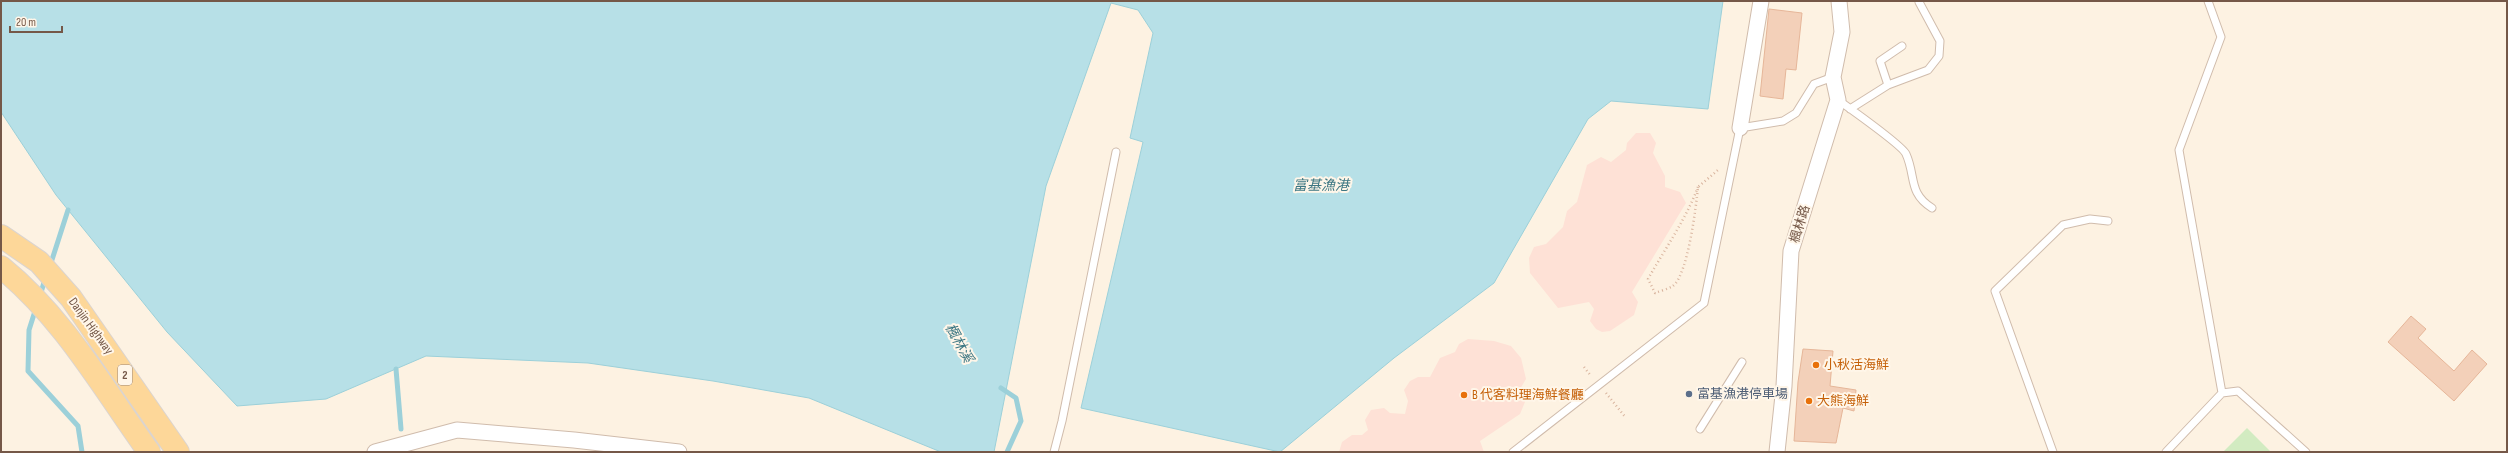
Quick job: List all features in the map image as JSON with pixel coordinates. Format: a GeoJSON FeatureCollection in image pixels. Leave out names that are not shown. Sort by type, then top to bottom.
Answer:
{"type":"FeatureCollection","features":[{"type":"Feature","properties":{"kind":"main road","name":"Danjin Highway"},"geometry":{"type":"LineString","coordinates":[[1,236],[39,262],[71,298],[178,452]]}},
{"type":"Feature","properties":{"kind":"main road","name":"Danjin Highway"},"geometry":{"type":"LineString","coordinates":[[1,267],[27,288],[62,327],[149,452]]}},
{"type":"Feature","properties":{"kind":"street"},"geometry":{"type":"LineString","coordinates":[[1740,128],[1762,1]]}},
{"type":"Feature","properties":{"kind":"street","name":"楓林路"},"geometry":{"type":"LineString","coordinates":[[1777,452],[1784,386],[1791,251],[1844,104],[1833,77],[1842,32],[1839,1]]}},
{"type":"Feature","properties":{"kind":"street"},"geometry":{"type":"LineString","coordinates":[[375,452],[457,430],[574,440],[679,452]]}},
{"type":"Feature","properties":{"kind":"lane"},"geometry":{"type":"LineString","coordinates":[[2208,1],[2221,37],[2180,150],[2222,393]]}},
{"type":"Feature","properties":{"kind":"lane"},"geometry":{"type":"LineString","coordinates":[[1919,2],[1940,41],[1940,56],[1928,70],[1844,104],[1906,153],[1913,187],[1922,202],[1932,208]]}},
{"type":"Feature","properties":{"kind":"lane"},"geometry":{"type":"LineString","coordinates":[[1888,85],[1880,61],[1902,46]]}},
{"type":"Feature","properties":{"kind":"lane"},"geometry":{"type":"LineString","coordinates":[[1513,452],[1704,303],[1740,128],[1783,121],[1796,113],[1814,84],[1833,77]]}},
{"type":"Feature","properties":{"kind":"lane"},"geometry":{"type":"LineString","coordinates":[[1054,452],[1062,421],[1116,152]]}},
{"type":"Feature","properties":{"kind":"lane"},"geometry":{"type":"LineString","coordinates":[[2053,452],[1995,291],[2063,225],[2090,219],[2108,221]]}},
{"type":"Feature","properties":{"kind":"lane"},"geometry":{"type":"LineString","coordinates":[[1700,429],[1742,362]]}},
{"type":"Feature","properties":{"kind":"lane"},"geometry":{"type":"LineString","coordinates":[[2166,452],[2222,393],[2238,390],[2306,452]]}},
{"type":"Feature","properties":{"kind":"path"},"geometry":{"type":"LineString","coordinates":[[1698,187],[1695,223],[1681,272],[1673,286],[1655,293],[1648,279],[1682,219],[1689,210],[1698,187],[1734,157]]}},
{"type":"Feature","properties":{"kind":"shaded area"},"geometry":{"type":"Polygon","coordinates":[[[1636,133],[1650,133],[1656,143],[1653,153],[1665,176],[1665,187],[1680,192],[1686,203],[1632,292],[1638,302],[1634,315],[1610,331],[1602,332],[1596,329],[1590,321],[1594,309],[1589,302],[1558,308],[1530,273],[1529,258],[1534,247],[1546,244],[1563,227],[1567,211],[1577,202],[1587,165],[1601,157],[1611,162],[1626,150],[1627,143],[1636,133]]]}},
{"type":"Feature","properties":{"kind":"shaded area","name":"B 代客料理海鮮餐廳"},"geometry":{"type":"Polygon","coordinates":[[[1468,339],[1494,341],[1511,346],[1521,358],[1526,379],[1520,389],[1525,402],[1520,414],[1480,441],[1484,452],[1339,452],[1342,442],[1352,435],[1362,435],[1368,430],[1365,420],[1371,410],[1384,408],[1390,413],[1405,414],[1408,401],[1404,390],[1410,381],[1418,377],[1430,377],[1440,358],[1455,352],[1459,344],[1468,339]]]}},
{"type":"Feature","properties":{"kind":"green space"},"geometry":{"type":"Polygon","coordinates":[[[2247,428],[2271,452],[2223,452],[2247,428]]]}},
{"type":"Feature","properties":{"kind":"water","name":"富基漁港"},"geometry":{"type":"Polygon","coordinates":[[[1,1],[1723,1],[1708,109],[1611,101],[1588,119],[1494,283],[1394,358],[1280,452],[1081,408],[1143,142],[1130,138],[1153,33],[1138,10],[1111,3],[1046,186],[994,452],[941,452],[809,398],[713,381],[588,363],[426,356],[326,399],[237,406],[167,332],[56,195],[1,112],[1,1]]]}},
{"type":"Feature","properties":{"kind":"building"},"geometry":{"type":"Polygon","coordinates":[[[1769,9],[1802,13],[1796,70],[1786,69],[1783,99],[1760,96],[1769,9]]]}},
{"type":"Feature","properties":{"kind":"building"},"geometry":{"type":"Polygon","coordinates":[[[2411,316],[2426,329],[2418,338],[2454,371],[2472,350],[2487,364],[2454,401],[2388,342],[2411,316]]]}},
{"type":"Feature","properties":{"kind":"building"},"geometry":{"type":"Polygon","coordinates":[[[1803,349],[1833,351],[1830,386],[1856,390],[1854,411],[1843,408],[1836,443],[1794,441],[1798,382],[1803,349]]]}},
{"type":"Feature","properties":{"kind":"waterway"},"geometry":{"type":"LineString","coordinates":[[50,266],[68,210]]}},
{"type":"Feature","properties":{"kind":"waterway"},"geometry":{"type":"LineString","coordinates":[[40,296],[45,279]]}},
{"type":"Feature","properties":{"kind":"waterway"},"geometry":{"type":"LineString","coordinates":[[36,308],[29,330],[28,371],[78,426],[82,452]]}},
{"type":"Feature","properties":{"kind":"waterway"},"geometry":{"type":"LineString","coordinates":[[396,369],[401,429]]}},
{"type":"Feature","properties":{"kind":"waterway","name":"楓林溪"},"geometry":{"type":"LineString","coordinates":[[1001,388],[1016,398],[1021,421],[1007,452]]}},
{"type":"Feature","properties":{"kind":"place","name":"小秋活海鮮"},"geometry":{"type":"Point","coordinates":[1816,365]}},
{"type":"Feature","properties":{"kind":"place","name":"富基漁港停車場"},"geometry":{"type":"Point","coordinates":[1689,394]}},
{"type":"Feature","properties":{"kind":"place","name":"B 代客料理海鮮餐廳"},"geometry":{"type":"Point","coordinates":[1464,395]}},
{"type":"Feature","properties":{"kind":"place","name":"大熊海鮮"},"geometry":{"type":"Point","coordinates":[1809,401]}}]}
